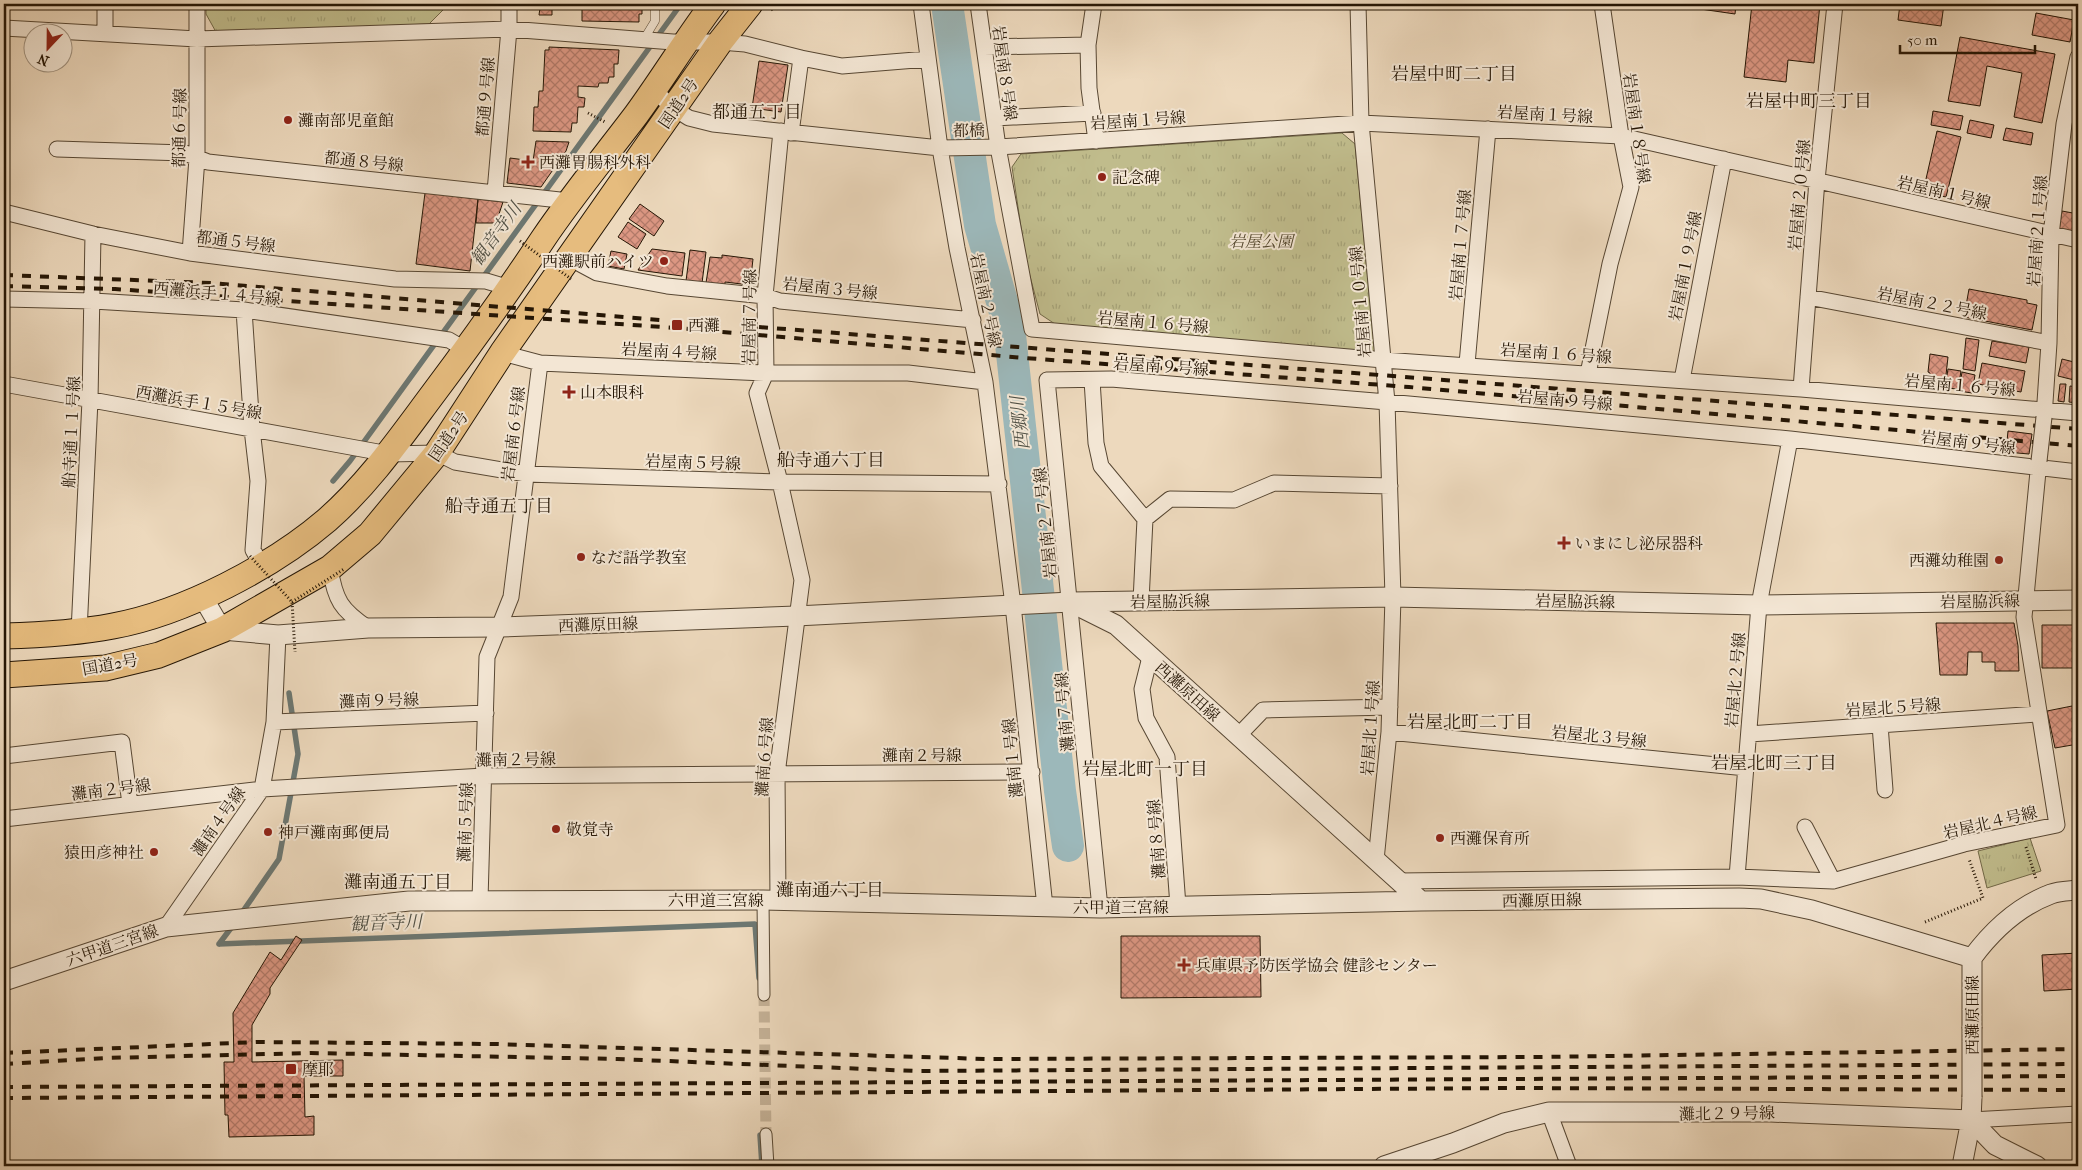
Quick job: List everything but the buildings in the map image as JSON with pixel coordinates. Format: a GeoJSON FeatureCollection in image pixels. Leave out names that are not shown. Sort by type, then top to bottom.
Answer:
{"type":"FeatureCollection","features":[{"type":"Feature","properties":{"kind":"highway","name":"国道2号"},"geometry":{"type":"LineString","coordinates":[[4,636],[79,632],[146,618],[202,596],[256,561],[327,520],[360,489],[389,454],[458,345],[510,288],[562,200],[653,89],[668,42],[713,4]]}},
{"type":"Feature","properties":{"kind":"highway","name":"国道2号"},"geometry":{"type":"LineString","coordinates":[[4,675],[105,668],[160,655],[222,630],[337,569],[370,534],[437,453],[502,353],[570,268],[674,108],[720,42],[750,4]]}},
{"type":"Feature","properties":{"kind":"street"},"geometry":{"type":"LineString","coordinates":[[104,34],[106,4]]}},
{"type":"Feature","properties":{"kind":"street","name":"都通６号線"},"geometry":{"type":"LineString","coordinates":[[190,253],[197,158],[197,4]]}},
{"type":"Feature","properties":{"kind":"street","name":"都通９号線"},"geometry":{"type":"LineString","coordinates":[[495,192],[509,29],[509,4]]}},
{"type":"Feature","properties":{"kind":"street","name":"岩屋南２号線"},"geometry":{"type":"LineString","coordinates":[[920,4],[956,248],[985,382],[1013,605]]}},
{"type":"Feature","properties":{"kind":"street","name":"岩屋南８号線"},"geometry":{"type":"LineString","coordinates":[[978,4],[998,147],[1032,329]]}},
{"type":"Feature","properties":{"kind":"street"},"geometry":{"type":"LineString","coordinates":[[1094,4],[1088,45],[1092,113],[1096,141]]}},
{"type":"Feature","properties":{"kind":"street","name":"岩屋南１０号線"},"geometry":{"type":"LineString","coordinates":[[1358,4],[1361,123],[1387,402],[1393,597]]}},
{"type":"Feature","properties":{"kind":"street","name":"岩屋南１８号線"},"geometry":{"type":"LineString","coordinates":[[1588,374],[1610,264],[1631,188],[1621,136],[1602,4]]}},
{"type":"Feature","properties":{"kind":"street","name":"岩屋南２０号線"},"geometry":{"type":"LineString","coordinates":[[1801,389],[1817,180],[1835,4]]}},
{"type":"Feature","properties":{"kind":"street"},"geometry":{"type":"LineString","coordinates":[[4,28],[197,39],[509,29],[668,42],[745,44],[842,66],[928,60]]}},
{"type":"Feature","properties":{"kind":"street"},"geometry":{"type":"LineString","coordinates":[[668,42],[689,87]]}},
{"type":"Feature","properties":{"kind":"street"},"geometry":{"type":"LineString","coordinates":[[984,47],[1088,45]]}},
{"type":"Feature","properties":{"kind":"street","name":"岩屋南２１号線"},"geometry":{"type":"LineString","coordinates":[[2025,600],[2045,414],[2049,343],[2051,235],[2064,124],[2078,57]]}},
{"type":"Feature","properties":{"kind":"street","name":"岩屋南７号線"},"geometry":{"type":"LineString","coordinates":[[796,616],[802,580],[780,482],[757,393],[766,373],[765,296],[786,132],[801,58]]}},
{"type":"Feature","properties":{"kind":"street"},"geometry":{"type":"LineString","coordinates":[[653,89],[674,108],[689,118],[714,124],[940,148]]}},
{"type":"Feature","properties":{"kind":"street"},"geometry":{"type":"LineString","coordinates":[[994,118],[1092,113]]}},
{"type":"Feature","properties":{"kind":"street","name":"岩屋南１号線"},"geometry":{"type":"LineString","coordinates":[[998,147],[1361,123],[1621,136],[2078,240]]}},
{"type":"Feature","properties":{"kind":"street","name":"岩屋南１７号線"},"geometry":{"type":"LineString","coordinates":[[1467,364],[1488,129]]}},
{"type":"Feature","properties":{"kind":"street","name":"都橋"},"geometry":{"type":"LineString","coordinates":[[940,148],[998,147]]}},
{"type":"Feature","properties":{"kind":"street","name":"都通８号線"},"geometry":{"type":"LineString","coordinates":[[57,149],[185,153],[208,162],[562,200]]}},
{"type":"Feature","properties":{"kind":"street","name":"岩屋南１９号線"},"geometry":{"type":"LineString","coordinates":[[1682,380],[1724,159]]}},
{"type":"Feature","properties":{"kind":"street","name":"都通５号線"},"geometry":{"type":"LineString","coordinates":[[4,212],[93,234],[190,253],[395,279],[486,281],[510,288]]}},
{"type":"Feature","properties":{"kind":"street","name":"船寺通１１号線"},"geometry":{"type":"LineString","coordinates":[[79,632],[90,400],[93,234]]}},
{"type":"Feature","properties":{"kind":"street","name":"岩屋南３号線"},"geometry":{"type":"LineString","coordinates":[[570,268],[667,286],[765,296],[780,302],[973,320]]}},
{"type":"Feature","properties":{"kind":"street","name":"岩屋南２２号線"},"geometry":{"type":"LineString","coordinates":[[1808,297],[2049,343]]}},
{"type":"Feature","properties":{"kind":"street","name":"西灘浜手１４号線"},"geometry":{"type":"LineString","coordinates":[[4,299],[93,301],[244,310],[426,337],[458,345]]}},
{"type":"Feature","properties":{"kind":"street"},"geometry":{"type":"LineString","coordinates":[[244,310],[252,429],[258,481],[253,550],[256,561]]}},
{"type":"Feature","properties":{"kind":"street","name":"岩屋南１６号線"},"geometry":{"type":"LineString","coordinates":[[1032,329],[1383,360],[1467,364],[1801,389],[2045,414],[2078,412]]}},
{"type":"Feature","properties":{"kind":"street","name":"岩屋南４号線"},"geometry":{"type":"LineString","coordinates":[[502,353],[540,363],[766,373],[908,373],[985,382]]}},
{"type":"Feature","properties":{"kind":"street","name":"岩屋南６号線"},"geometry":{"type":"LineString","coordinates":[[500,627],[511,597],[540,363]]}},
{"type":"Feature","properties":{"kind":"street","name":"岩屋南９号線"},"geometry":{"type":"LineString","coordinates":[[1047,380],[1111,379],[1387,402],[1790,439],[2039,465],[2078,472]]}},
{"type":"Feature","properties":{"kind":"street","name":"岩屋南２７号線"},"geometry":{"type":"LineString","coordinates":[[1047,380],[1071,602]]}},
{"type":"Feature","properties":{"kind":"street"},"geometry":{"type":"LineString","coordinates":[[1092,380],[1096,444],[1101,466],[1145,519],[1141,601]]}},
{"type":"Feature","properties":{"kind":"street","name":"西灘浜手１５号線"},"geometry":{"type":"LineString","coordinates":[[4,384],[389,454]]}},
{"type":"Feature","properties":{"kind":"street"},"geometry":{"type":"LineString","coordinates":[[1759,605],[1790,439]]}},
{"type":"Feature","properties":{"kind":"street","name":"岩屋南５号線"},"geometry":{"type":"LineString","coordinates":[[389,454],[437,453],[455,462],[526,474],[780,482],[999,484]]}},
{"type":"Feature","properties":{"kind":"street"},"geometry":{"type":"LineString","coordinates":[[1145,519],[1170,499],[1234,500],[1274,483],[1390,486]]}},
{"type":"Feature","properties":{"kind":"street"},"geometry":{"type":"LineString","coordinates":[[337,569],[333,591],[341,607],[350,616],[368,628]]}},
{"type":"Feature","properties":{"kind":"street"},"geometry":{"type":"LineString","coordinates":[[202,596],[222,630]]}},
{"type":"Feature","properties":{"kind":"street","name":"岩屋脇浜線"},"geometry":{"type":"LineString","coordinates":[[1013,605],[1071,602],[1393,597],[1759,605],[2078,600]]}},
{"type":"Feature","properties":{"kind":"street","name":"岩屋北１号線"},"geometry":{"type":"LineString","coordinates":[[1376,860],[1389,732],[1393,597]]}},
{"type":"Feature","properties":{"kind":"street","name":"岩屋北４号線"},"geometry":{"type":"LineString","coordinates":[[1399,881],[1737,877],[1833,881],[1964,844],[2057,825],[2024,616],[2025,600]]}},
{"type":"Feature","properties":{"kind":"street","name":"西灘原田線"},"geometry":{"type":"LineString","coordinates":[[1071,602],[1116,625],[1421,901],[1761,899],[1812,910],[1972,958],[1972,1107],[1962,1166]]}},
{"type":"Feature","properties":{"kind":"street","name":"灘南７号線"},"geometry":{"type":"LineString","coordinates":[[1071,602],[1100,908]]}},
{"type":"Feature","properties":{"kind":"street","name":"西灘原田線"},"geometry":{"type":"LineString","coordinates":[[222,630],[278,635],[368,628],[500,627],[796,616],[1013,605]]}},
{"type":"Feature","properties":{"kind":"street","name":"灘南１号線"},"geometry":{"type":"LineString","coordinates":[[1013,605],[1045,907]]}},
{"type":"Feature","properties":{"kind":"street","name":"岩屋北２号線"},"geometry":{"type":"LineString","coordinates":[[1737,877],[1759,605]]}},
{"type":"Feature","properties":{"kind":"street","name":"灘南６号線"},"geometry":{"type":"LineString","coordinates":[[770,900],[777,774],[796,616]]}},
{"type":"Feature","properties":{"kind":"street","name":"灘南５号線"},"geometry":{"type":"LineString","coordinates":[[480,900],[487,656],[500,627]]}},
{"type":"Feature","properties":{"kind":"street","name":"灘南４号線"},"geometry":{"type":"LineString","coordinates":[[166,927],[262,789],[278,722],[278,635]]}},
{"type":"Feature","properties":{"kind":"street","name":"灘南８号線"},"geometry":{"type":"LineString","coordinates":[[1150,657],[1142,689],[1146,718],[1167,757],[1178,906]]}},
{"type":"Feature","properties":{"kind":"street"},"geometry":{"type":"LineString","coordinates":[[1238,736],[1263,710],[1390,707]]}},
{"type":"Feature","properties":{"kind":"street","name":"灘南９号線"},"geometry":{"type":"LineString","coordinates":[[278,722],[486,713]]}},
{"type":"Feature","properties":{"kind":"street","name":"岩屋北５号線"},"geometry":{"type":"LineString","coordinates":[[1749,734],[2040,714]]}},
{"type":"Feature","properties":{"kind":"street"},"geometry":{"type":"LineString","coordinates":[[1880,725],[1885,790]]}},
{"type":"Feature","properties":{"kind":"street","name":"岩屋北３号線"},"geometry":{"type":"LineString","coordinates":[[1389,732],[1746,768]]}},
{"type":"Feature","properties":{"kind":"street"},"geometry":{"type":"LineString","coordinates":[[4,756],[122,742],[130,804]]}},
{"type":"Feature","properties":{"kind":"street","name":"灘南２号線"},"geometry":{"type":"LineString","coordinates":[[4,820],[262,789],[484,776],[1032,772]]}},
{"type":"Feature","properties":{"kind":"street"},"geometry":{"type":"LineString","coordinates":[[1805,827],[1833,881]]}},
{"type":"Feature","properties":{"kind":"street"},"geometry":{"type":"LineString","coordinates":[[1972,958],[1990,934],[2027,906],[2052,894],[2078,890]]}},
{"type":"Feature","properties":{"kind":"street"},"geometry":{"type":"LineString","coordinates":[[764,995],[770,900]]}},
{"type":"Feature","properties":{"kind":"street","name":"六甲道三宮線"},"geometry":{"type":"LineString","coordinates":[[4,981],[166,927],[409,901],[770,900],[1100,908],[1421,901]]}},
{"type":"Feature","properties":{"kind":"street"},"geometry":{"type":"LineString","coordinates":[[1972,1107],[1995,1145],[2037,1166]]}},
{"type":"Feature","properties":{"kind":"street","name":"灘北２９号線"},"geometry":{"type":"LineString","coordinates":[[1384,1166],[1453,1143],[1504,1123],[1550,1112],[1770,1112],[1972,1107],[2078,1114]]}},
{"type":"Feature","properties":{"kind":"street"},"geometry":{"type":"LineString","coordinates":[[1550,1112],[1569,1166]]}},
{"type":"Feature","properties":{"kind":"street"},"geometry":{"type":"LineString","coordinates":[[766,1134],[768,1166]]}},
{"type":"Feature","properties":{"kind":"lane"},"geometry":{"type":"LineString","coordinates":[[655,4],[655,21],[668,42]]}},
{"type":"Feature","properties":{"kind":"path"},"geometry":{"type":"LineString","coordinates":[[2048,4],[2078,10]]}},
{"type":"Feature","properties":{"kind":"path"},"geometry":{"type":"LineString","coordinates":[[588,114],[601,120]]}},
{"type":"Feature","properties":{"kind":"path"},"geometry":{"type":"LineString","coordinates":[[520,241],[570,268]]}},
{"type":"Feature","properties":{"kind":"path"},"geometry":{"type":"LineString","coordinates":[[256,561],[292,602],[295,652]]}},
{"type":"Feature","properties":{"kind":"path"},"geometry":{"type":"LineString","coordinates":[[292,602],[337,569]]}},
{"type":"Feature","properties":{"kind":"path"},"geometry":{"type":"LineString","coordinates":[[1925,922],[1983,898],[1968,855]]}},
{"type":"Feature","properties":{"kind":"path"},"geometry":{"type":"LineString","coordinates":[[2031,863],[2036,879]]}},
{"type":"Feature","properties":{"kind":"green space"},"geometry":{"type":"Polygon","coordinates":[[[206,4],[449,4],[429,24],[216,32],[206,14],[206,4]]]}},
{"type":"Feature","properties":{"kind":"green space","name":"岩屋公園"},"geometry":{"type":"Polygon","coordinates":[[[1342,133],[1355,144],[1375,353],[1058,326],[1040,314],[1026,261],[1012,167],[1021,154],[1342,133]]]}},
{"type":"Feature","properties":{"kind":"green space"},"geometry":{"type":"Polygon","coordinates":[[[2030,838],[2041,871],[1987,888],[1978,851],[2030,838]]]}},
{"type":"Feature","properties":{"kind":"waterway","name":"観音寺川"},"geometry":{"type":"LineString","coordinates":[[333,481],[350,461],[681,4]]}},
{"type":"Feature","properties":{"kind":"waterway","name":"西郷川"},"geometry":{"type":"LineString","coordinates":[[947,4],[980,225],[1009,326],[1060,791],[1068,846]]}},
{"type":"Feature","properties":{"kind":"waterway","name":"観音寺川"},"geometry":{"type":"LineString","coordinates":[[241,914],[279,859],[298,754],[289,693]]}},
{"type":"Feature","properties":{"kind":"waterway","name":"観音寺川"},"geometry":{"type":"LineString","coordinates":[[219,944],[234,924]]}},
{"type":"Feature","properties":{"kind":"waterway","name":"観音寺川"},"geometry":{"type":"LineString","coordinates":[[219,944],[755,924],[759,978]]}},
{"type":"Feature","properties":{"kind":"waterway","name":"観音寺川"},"geometry":{"type":"LineString","coordinates":[[760,1135],[762,1166]]}},
{"type":"Feature","properties":{"kind":"tunnel"},"geometry":{"type":"LineString","coordinates":[[764,995],[766,1134]]}},
{"type":"Feature","properties":{"kind":"railway"},"geometry":{"type":"LineString","coordinates":[[4,275],[211,283],[660,320]]}},
{"type":"Feature","properties":{"kind":"railway"},"geometry":{"type":"LineString","coordinates":[[4,286],[115,289],[677,328],[1025,358],[1409,387],[2078,446]]}},
{"type":"Feature","properties":{"kind":"railway"},"geometry":{"type":"LineString","coordinates":[[759,327],[2078,429]]}},
{"type":"Feature","properties":{"kind":"railway"},"geometry":{"type":"LineString","coordinates":[[4,1053],[257,1042],[495,1044],[987,1059],[1541,1057],[2078,1049]]}},
{"type":"Feature","properties":{"kind":"railway"},"geometry":{"type":"LineString","coordinates":[[4,1064],[105,1058],[311,1053],[617,1059],[916,1071],[2078,1064]]}},
{"type":"Feature","properties":{"kind":"railway"},"geometry":{"type":"LineString","coordinates":[[4,1087],[2078,1076]]}},
{"type":"Feature","properties":{"kind":"railway"},"geometry":{"type":"LineString","coordinates":[[4,1098],[1512,1088],[2078,1090]]}},
{"type":"Feature","properties":{"kind":"place","name":"灘南部児童館"},"geometry":{"type":"Point","coordinates":[288,120]}},
{"type":"Feature","properties":{"kind":"place","name":"西灘胃腸科外科"},"geometry":{"type":"Point","coordinates":[528,162]}},
{"type":"Feature","properties":{"kind":"place","name":"記念碑"},"geometry":{"type":"Point","coordinates":[1102,177]}},
{"type":"Feature","properties":{"kind":"place","name":"西灘駅前ハイツ"},"geometry":{"type":"Point","coordinates":[664,261]}},
{"type":"Feature","properties":{"kind":"place","name":"西灘"},"geometry":{"type":"Point","coordinates":[677,325]}},
{"type":"Feature","properties":{"kind":"place","name":"山本眼科"},"geometry":{"type":"Point","coordinates":[569,392]}},
{"type":"Feature","properties":{"kind":"place","name":"いまにし泌尿器科"},"geometry":{"type":"Point","coordinates":[1564,543]}},
{"type":"Feature","properties":{"kind":"place","name":"なだ語学教室"},"geometry":{"type":"Point","coordinates":[581,557]}},
{"type":"Feature","properties":{"kind":"place","name":"西灘幼稚園"},"geometry":{"type":"Point","coordinates":[1999,560]}},
{"type":"Feature","properties":{"kind":"place","name":"敬覚寺"},"geometry":{"type":"Point","coordinates":[556,829]}},
{"type":"Feature","properties":{"kind":"place","name":"神戸灘南郵便局"},"geometry":{"type":"Point","coordinates":[268,832]}},
{"type":"Feature","properties":{"kind":"place","name":"西灘保育所"},"geometry":{"type":"Point","coordinates":[1440,838]}},
{"type":"Feature","properties":{"kind":"place","name":"猿田彦神社"},"geometry":{"type":"Point","coordinates":[154,852]}},
{"type":"Feature","properties":{"kind":"place","name":"兵庫県予防医学協会 健診センター"},"geometry":{"type":"Point","coordinates":[1184,965]}},
{"type":"Feature","properties":{"kind":"place","name":"摩耶"},"geometry":{"type":"Point","coordinates":[291,1069]}},
{"type":"Feature","properties":{"kind":"district","name":"岩屋中町二丁目"},"geometry":{"type":"Point","coordinates":[1454,74]}},
{"type":"Feature","properties":{"kind":"district","name":"岩屋中町三丁目"},"geometry":{"type":"Point","coordinates":[1809,101]}},
{"type":"Feature","properties":{"kind":"district","name":"都通五丁目"},"geometry":{"type":"Point","coordinates":[757,112]}},
{"type":"Feature","properties":{"kind":"district","name":"船寺通六丁目"},"geometry":{"type":"Point","coordinates":[831,460]}},
{"type":"Feature","properties":{"kind":"district","name":"船寺通五丁目"},"geometry":{"type":"Point","coordinates":[499,506]}},
{"type":"Feature","properties":{"kind":"district","name":"岩屋北町二丁目"},"geometry":{"type":"Point","coordinates":[1470,722]}},
{"type":"Feature","properties":{"kind":"district","name":"岩屋北町三丁目"},"geometry":{"type":"Point","coordinates":[1774,763]}},
{"type":"Feature","properties":{"kind":"district","name":"岩屋北町一丁目"},"geometry":{"type":"Point","coordinates":[1145,769]}},
{"type":"Feature","properties":{"kind":"district","name":"灘南通五丁目"},"geometry":{"type":"Point","coordinates":[398,882]}},
{"type":"Feature","properties":{"kind":"district","name":"灘南通六丁目"},"geometry":{"type":"Point","coordinates":[830,890]}}]}
